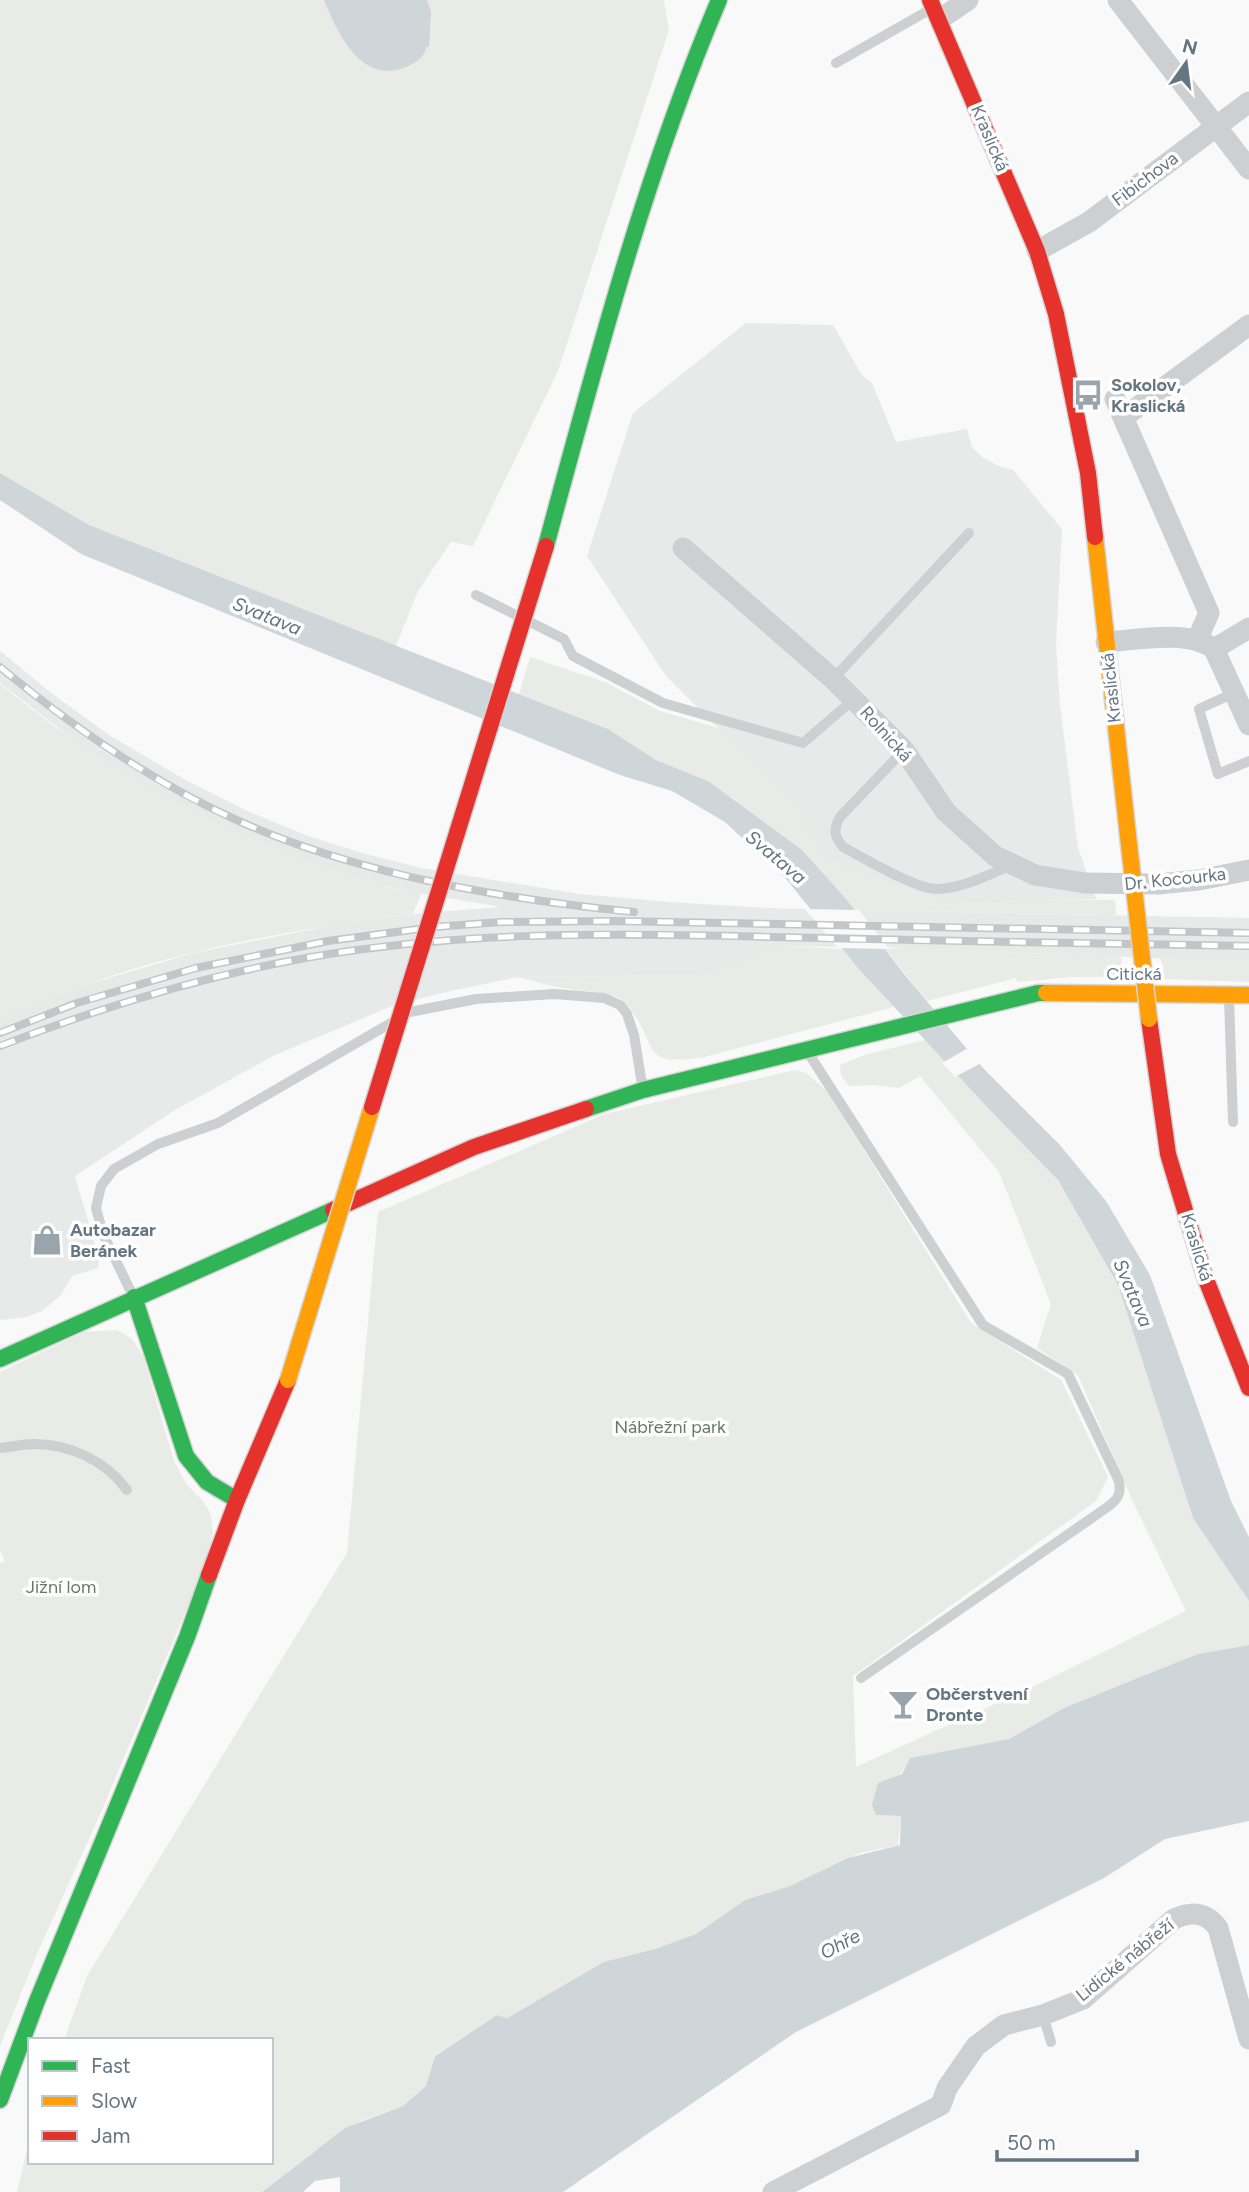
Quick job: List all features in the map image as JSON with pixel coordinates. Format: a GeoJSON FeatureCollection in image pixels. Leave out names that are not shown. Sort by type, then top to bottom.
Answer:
{"type":"FeatureCollection","features":[{"type":"Feature","properties":{"kind":"street"},"geometry":{"type":"LineString","coordinates":[[0,2100],[104,1835],[187,1637],[237,1500],[288,1380],[546,545],[655,164],[697,50],[719,0]]}},
{"type":"Feature","properties":{"kind":"street"},"geometry":{"type":"LineString","coordinates":[[934,9],[968,0]]}},
{"type":"Feature","properties":{"kind":"street"},"geometry":{"type":"LineString","coordinates":[[1118,0],[1249,169]]}},
{"type":"Feature","properties":{"kind":"street","name":"Kraslická"},"geometry":{"type":"LineString","coordinates":[[934,9],[1037,251],[1056,314],[1088,473],[1149,1019],[1168,1154],[1205,1277],[1249,1388]]}},
{"type":"Feature","properties":{"kind":"street","name":"Fibichova"},"geometry":{"type":"LineString","coordinates":[[1037,251],[1089,222],[1249,102]]}},
{"type":"Feature","properties":{"kind":"street"},"geometry":{"type":"LineString","coordinates":[[1249,325],[1119,408],[1209,612],[1206,644],[1249,725]]}},
{"type":"Feature","properties":{"kind":"street","name":"Rolnická"},"geometry":{"type":"LineString","coordinates":[[683,548],[854,699],[904,750],[946,812],[995,856],[1035,875],[1101,884]]}},
{"type":"Feature","properties":{"kind":"street"},"geometry":{"type":"LineString","coordinates":[[1106,642],[1168,637],[1206,644],[1249,628]]}},
{"type":"Feature","properties":{"kind":"street","name":"Dr. Kocourka"},"geometry":{"type":"LineString","coordinates":[[1101,884],[1158,884],[1199,880],[1249,870]]}},
{"type":"Feature","properties":{"kind":"street","name":"Citická"},"geometry":{"type":"LineString","coordinates":[[0,1359],[474,1147],[643,1090],[1038,993],[1249,995]]}},
{"type":"Feature","properties":{"kind":"street"},"geometry":{"type":"LineString","coordinates":[[134,1297],[186,1456],[200,1477],[211,1487],[237,1500]]}},
{"type":"Feature","properties":{"kind":"street","name":"Lidické nábřeží"},"geometry":{"type":"LineString","coordinates":[[773,2192],[803,2185],[941,2105],[947,2088],[976,2046],[1004,2025],[1043,2015],[1083,1999],[1174,1919],[1186,1913],[1196,1913],[1211,1919],[1218,1928],[1247,2036]]}},
{"type":"Feature","properties":{"kind":"lane"},"geometry":{"type":"LineString","coordinates":[[836,64],[934,9]]}},
{"type":"Feature","properties":{"kind":"lane"},"geometry":{"type":"LineString","coordinates":[[833,679],[969,533]]}},
{"type":"Feature","properties":{"kind":"lane"},"geometry":{"type":"LineString","coordinates":[[476,595],[564,639],[573,656],[663,703],[703,716],[803,743],[854,699]]}},
{"type":"Feature","properties":{"kind":"lane"},"geometry":{"type":"LineString","coordinates":[[1234,693],[1199,709],[1218,774],[1249,761]]}},
{"type":"Feature","properties":{"kind":"lane"},"geometry":{"type":"LineString","coordinates":[[904,750],[840,817],[834,829],[836,838],[843,847],[920,886],[937,889],[972,882],[1013,864]]}},
{"type":"Feature","properties":{"kind":"lane"},"geometry":{"type":"LineString","coordinates":[[134,1297],[103,1234],[96,1208],[101,1186],[114,1169],[158,1144],[218,1123],[410,1012],[476,999],[555,994],[604,998],[620,1005],[627,1014],[634,1035],[643,1090]]}},
{"type":"Feature","properties":{"kind":"lane"},"geometry":{"type":"LineString","coordinates":[[1229,994],[1233,1122]]}},
{"type":"Feature","properties":{"kind":"lane"},"geometry":{"type":"LineString","coordinates":[[807,1051],[983,1325],[1068,1374],[1119,1481],[1121,1491],[1118,1499],[1109,1506],[861,1678]]}},
{"type":"Feature","properties":{"kind":"lane"},"geometry":{"type":"LineString","coordinates":[[0,1448],[33,1444],[70,1451],[103,1465],[116,1475],[127,1490]]}},
{"type":"Feature","properties":{"kind":"lane"},"geometry":{"type":"LineString","coordinates":[[1043,2015],[1051,2042]]}},
{"type":"Feature","properties":{"kind":"shaded area"},"geometry":{"type":"Polygon","coordinates":[[[746,323],[833,325],[862,375],[872,383],[896,442],[967,429],[972,447],[983,458],[1013,470],[1062,529],[1056,645],[1060,705],[1078,848],[1096,899],[1036,899],[988,904],[941,902],[828,861],[799,826],[806,816],[666,676],[587,556],[633,413],[746,323]]]}},
{"type":"Feature","properties":{"kind":"shaded area"},"geometry":{"type":"Polygon","coordinates":[[[0,651],[109,735],[187,781],[245,810],[308,836],[421,868],[579,894],[668,902],[769,908],[1249,918],[1249,962],[910,948],[781,946],[713,975],[518,977],[397,1004],[275,1055],[175,1110],[75,1176],[99,1258],[98,1268],[72,1276],[61,1295],[42,1311],[27,1317],[0,1320],[0,1017],[72,989],[193,953],[349,922],[501,907],[416,893],[355,878],[299,860],[234,833],[175,804],[95,756],[0,683],[0,651]]]}},
{"type":"Feature","properties":{"kind":"green space"},"geometry":{"type":"Polygon","coordinates":[[[0,0],[664,0],[669,30],[558,371],[473,546],[451,542],[418,591],[396,646],[89,525],[0,473],[0,0]]]}},
{"type":"Feature","properties":{"kind":"green space"},"geometry":{"type":"Polygon","coordinates":[[[530,657],[605,682],[660,711],[718,728],[807,817],[799,826],[828,861],[941,902],[988,904],[1036,899],[1115,900],[1116,915],[855,910],[801,849],[708,781],[656,760],[606,728],[519,694],[530,657]]]}},
{"type":"Feature","properties":{"kind":"green space"},"geometry":{"type":"Polygon","coordinates":[[[0,684],[40,716],[125,774],[215,824],[310,863],[390,887],[422,892],[413,914],[308,929],[170,958],[119,973],[0,1017],[0,684]]]}},
{"type":"Feature","properties":{"kind":"green space"},"geometry":{"type":"Polygon","coordinates":[[[781,946],[843,949],[894,1007],[704,1057],[669,1059],[654,1051],[639,1022],[619,998],[518,977],[713,975],[781,946]]]}},
{"type":"Feature","properties":{"kind":"green space"},"geometry":{"type":"Polygon","coordinates":[[[885,949],[1121,957],[1123,977],[1071,977],[1017,982],[1016,978],[927,1001],[885,949]]]}},
{"type":"Feature","properties":{"kind":"green space"},"geometry":{"type":"Polygon","coordinates":[[[1161,958],[1249,961],[1249,982],[1163,979],[1161,958]]]}},
{"type":"Feature","properties":{"kind":"green space","name":"Nábřežní park"},"geometry":{"type":"Polygon","coordinates":[[[925,1040],[1058,1180],[1118,1285],[1193,1518],[1249,1601],[1249,1645],[1198,1654],[1064,1708],[1009,1739],[910,1758],[876,1815],[901,1816],[898,1845],[860,1853],[790,1886],[745,1900],[696,1934],[655,1949],[533,2003],[507,2018],[497,2015],[435,2055],[426,2086],[403,2106],[363,2120],[313,2152],[262,2192],[17,2192],[28,2145],[28,2164],[273,2164],[273,2038],[65,2038],[87,1976],[347,1553],[378,1212],[605,1114],[795,1070],[806,1073],[827,1091],[971,1323],[1061,1380],[1108,1477],[1096,1501],[853,1676],[856,1767],[1047,1680],[1186,1611],[1134,1504],[1078,1375],[1037,1348],[1051,1304],[999,1172],[920,1076],[899,1088],[849,1086],[841,1076],[840,1065],[865,1055],[925,1040]]]}},
{"type":"Feature","properties":{"kind":"green space","name":"Jižní lom"},"geometry":{"type":"Polygon","coordinates":[[[117,1330],[132,1339],[143,1356],[174,1461],[187,1485],[204,1502],[211,1515],[213,1534],[203,1570],[102,1810],[36,1956],[0,2046],[0,1563],[5,1561],[0,1551],[0,1372],[84,1332],[117,1330]]]}},
{"type":"Feature","properties":{"kind":"water"},"geometry":{"type":"Polygon","coordinates":[[[324,0],[427,0],[431,12],[429,47],[426,47],[420,59],[408,66],[392,71],[377,69],[354,54],[337,28],[324,0]]]}},
{"type":"Feature","properties":{"kind":"water","name":"Svatava"},"geometry":{"type":"Polygon","coordinates":[[[0,473],[89,525],[608,729],[656,760],[708,781],[801,849],[847,900],[904,974],[983,1068],[1059,1144],[1106,1201],[1150,1275],[1231,1501],[1249,1537],[1249,1601],[1193,1518],[1118,1285],[1058,1180],[858,968],[787,880],[725,822],[672,791],[620,775],[81,554],[0,500],[0,473]]]}},
{"type":"Feature","properties":{"kind":"water","name":"Ohře"},"geometry":{"type":"Polygon","coordinates":[[[1249,1645],[1249,1821],[1165,1839],[1104,1878],[796,2032],[563,2192],[340,2192],[340,2177],[315,2181],[303,2192],[262,2192],[345,2128],[403,2106],[426,2086],[435,2056],[497,2015],[507,2018],[604,1962],[655,1949],[696,1934],[745,1900],[790,1886],[848,1858],[900,1845],[901,1816],[876,1815],[872,1805],[878,1783],[902,1774],[910,1758],[1009,1739],[1064,1708],[1198,1654],[1249,1645]]]}},
{"type":"Feature","properties":{"kind":"pier"},"geometry":{"type":"Polygon","coordinates":[[[805,909],[859,910],[889,949],[838,948],[805,909]]]}},
{"type":"Feature","properties":{"kind":"pier"},"geometry":{"type":"Polygon","coordinates":[[[970,1047],[983,1062],[955,1077],[942,1063],[970,1047]]]}},
{"type":"Feature","properties":{"kind":"railway"},"geometry":{"type":"LineString","coordinates":[[0,667],[86,733],[146,772],[208,807],[287,841],[335,857],[433,882],[534,900],[634,912]]}},
{"type":"Feature","properties":{"kind":"railway"},"geometry":{"type":"LineString","coordinates":[[0,1033],[77,1003],[196,968],[328,941],[434,927],[501,922],[614,921],[1249,933]]}},
{"type":"Feature","properties":{"kind":"railway"},"geometry":{"type":"LineString","coordinates":[[0,1046],[138,998],[208,979],[341,952],[464,939],[649,935],[1249,946]]}},
{"type":"Feature","properties":{"kind":"traffic: fast"},"geometry":{"type":"LineString","coordinates":[[546,546],[644,202],[667,134],[719,0]]}},
{"type":"Feature","properties":{"kind":"traffic: fast"},"geometry":{"type":"LineString","coordinates":[[586,1109],[643,1090],[1046,993]]}},
{"type":"Feature","properties":{"kind":"traffic: fast"},"geometry":{"type":"LineString","coordinates":[[0,1359],[333,1210]]}},
{"type":"Feature","properties":{"kind":"traffic: fast"},"geometry":{"type":"LineString","coordinates":[[134,1297],[186,1456],[207,1482],[237,1500]]}},
{"type":"Feature","properties":{"kind":"traffic: fast"},"geometry":{"type":"LineString","coordinates":[[0,2100],[37,2001],[187,1637],[209,1575]]}},
{"type":"Feature","properties":{"kind":"traffic: slow"},"geometry":{"type":"LineString","coordinates":[[1095,537],[1128,836]]}},
{"type":"Feature","properties":{"kind":"traffic: slow"},"geometry":{"type":"LineString","coordinates":[[1128,836],[1149,1019]]}},
{"type":"Feature","properties":{"kind":"traffic: slow"},"geometry":{"type":"LineString","coordinates":[[1046,993],[1249,995]]}},
{"type":"Feature","properties":{"kind":"traffic: slow"},"geometry":{"type":"LineString","coordinates":[[288,1380],[372,1107]]}},
{"type":"Feature","properties":{"kind":"traffic: jam"},"geometry":{"type":"LineString","coordinates":[[930,0],[1037,251],[1056,314],[1088,473],[1095,537]]}},
{"type":"Feature","properties":{"kind":"traffic: jam"},"geometry":{"type":"LineString","coordinates":[[372,1107],[546,546]]}},
{"type":"Feature","properties":{"kind":"traffic: jam"},"geometry":{"type":"LineString","coordinates":[[1149,1019],[1168,1154],[1205,1277],[1249,1388]]}},
{"type":"Feature","properties":{"kind":"traffic: jam"},"geometry":{"type":"LineString","coordinates":[[333,1210],[474,1147],[586,1109]]}},
{"type":"Feature","properties":{"kind":"traffic: jam"},"geometry":{"type":"LineString","coordinates":[[209,1575],[237,1500],[288,1380]]}},
{"type":"Feature","properties":{"kind":"place","name":"Sokolov, Kraslická"},"geometry":{"type":"Point","coordinates":[1088,395]}},
{"type":"Feature","properties":{"kind":"place","name":"Autobazar Beránek"},"geometry":{"type":"Point","coordinates":[47,1240]}},
{"type":"Feature","properties":{"kind":"place","name":"Občerstvení Dronte"},"geometry":{"type":"Point","coordinates":[903,1704]}}]}
